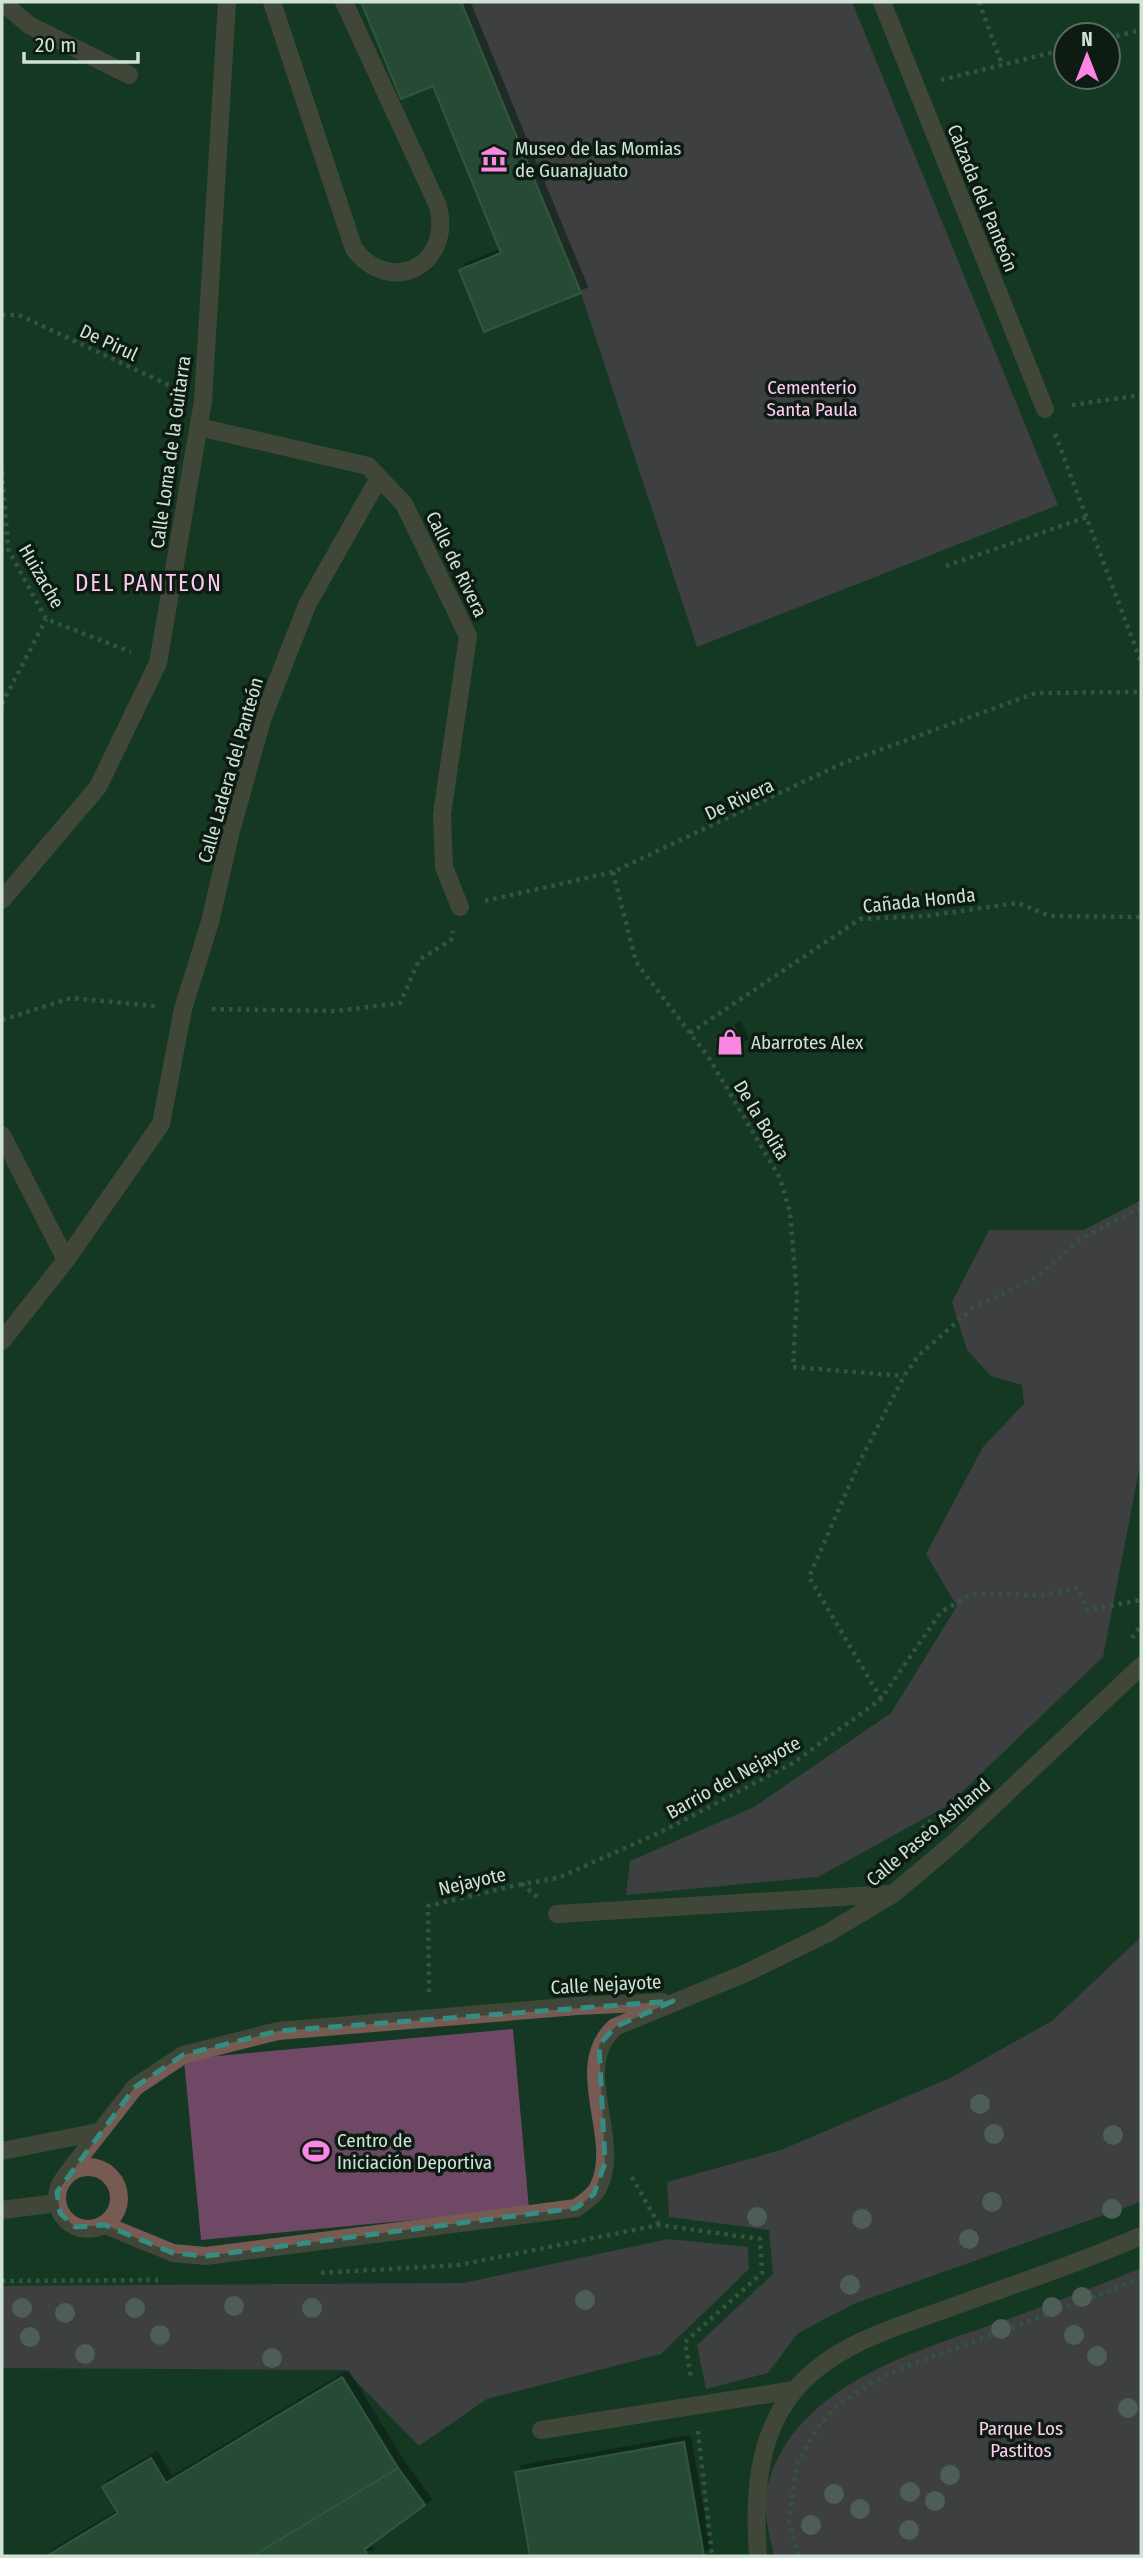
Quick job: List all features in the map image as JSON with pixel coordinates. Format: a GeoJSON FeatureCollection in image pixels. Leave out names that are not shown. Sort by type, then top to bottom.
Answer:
{"type":"FeatureCollection","features":[{"type":"Feature","properties":{"kind":"street"},"geometry":{"type":"LineString","coordinates":[[2,2],[29,25],[129,75]]}},
{"type":"Feature","properties":{"kind":"street","name":"Calle Loma de la Guitarra"},"geometry":{"type":"LineString","coordinates":[[2,900],[98,787],[158,663],[203,401],[227,2]]}},
{"type":"Feature","properties":{"kind":"street"},"geometry":{"type":"LineString","coordinates":[[272,2],[354,249],[369,265],[379,270],[407,271],[419,266],[436,248],[442,221],[438,206],[344,2]]}},
{"type":"Feature","properties":{"kind":"street","name":"Calzada del Panteón"},"geometry":{"type":"LineString","coordinates":[[882,2],[1045,409]]}},
{"type":"Feature","properties":{"kind":"street","name":"Calle de Rivera"},"geometry":{"type":"LineString","coordinates":[[199,427],[368,466],[404,504],[468,636],[442,814],[444,867],[460,907]]}},
{"type":"Feature","properties":{"kind":"street","name":"Calle Ladera del Panteón"},"geometry":{"type":"LineString","coordinates":[[2,1341],[66,1260],[161,1124],[183,1009],[210,922],[231,831],[262,720],[307,605],[379,478]]}},
{"type":"Feature","properties":{"kind":"street"},"geometry":{"type":"LineString","coordinates":[[2,1135],[66,1260]]}},
{"type":"Feature","properties":{"kind":"street","name":"Calle Paseo Ashland"},"geometry":{"type":"LineString","coordinates":[[673,2001],[758,1967],[828,1933],[893,1894],[957,1840],[1141,1667]]}},
{"type":"Feature","properties":{"kind":"street"},"geometry":{"type":"LineString","coordinates":[[557,1914],[893,1894]]}},
{"type":"Feature","properties":{"kind":"street","name":"Calle Nejayote"},"geometry":{"type":"LineString","coordinates":[[66,2175],[135,2087],[183,2055],[278,2031],[577,2006],[673,2001]]}},
{"type":"Feature","properties":{"kind":"street","name":"Calle Nejayote"},"geometry":{"type":"LineString","coordinates":[[105,2225],[173,2253],[206,2256],[576,2208],[594,2194],[600,2185],[605,2163],[596,2058],[599,2045],[615,2027],[673,2001]]}},
{"type":"Feature","properties":{"kind":"street"},"geometry":{"type":"LineString","coordinates":[[2,2151],[98,2132]]}},
{"type":"Feature","properties":{"kind":"street"},"geometry":{"type":"LineString","coordinates":[[85,2166],[106,2171],[113,2178],[120,2198],[113,2218],[105,2225],[95,2228],[75,2227],[60,2213],[57,2203],[60,2183],[66,2175],[85,2166]]}},
{"type":"Feature","properties":{"kind":"street"},"geometry":{"type":"LineString","coordinates":[[2,2210],[57,2203]]}},
{"type":"Feature","properties":{"kind":"street"},"geometry":{"type":"LineString","coordinates":[[758,2556],[755,2510],[761,2460],[776,2418],[794,2390],[815,2370],[869,2337],[1141,2236]]}},
{"type":"Feature","properties":{"kind":"street"},"geometry":{"type":"LineString","coordinates":[[541,2430],[794,2390]]}},
{"type":"Feature","properties":{"kind":"path"},"geometry":{"type":"LineString","coordinates":[[979,2],[1002,65]]}},
{"type":"Feature","properties":{"kind":"path"},"geometry":{"type":"LineString","coordinates":[[1122,35],[1141,30]]}},
{"type":"Feature","properties":{"kind":"path"},"geometry":{"type":"LineString","coordinates":[[916,86],[1052,52]]}},
{"type":"Feature","properties":{"kind":"path","name":"De Pirul"},"geometry":{"type":"LineString","coordinates":[[2,315],[19,315],[203,401]]}},
{"type":"Feature","properties":{"kind":"path"},"geometry":{"type":"LineString","coordinates":[[1141,395],[1045,409],[1141,662]]}},
{"type":"Feature","properties":{"kind":"path","name":"Huizache"},"geometry":{"type":"LineString","coordinates":[[2,472],[8,549],[46,619],[158,663]]}},
{"type":"Feature","properties":{"kind":"path"},"geometry":{"type":"LineString","coordinates":[[946,566],[1087,517]]}},
{"type":"Feature","properties":{"kind":"path"},"geometry":{"type":"LineString","coordinates":[[2,704],[46,619]]}},
{"type":"Feature","properties":{"kind":"path","name":"De Rivera"},"geometry":{"type":"LineString","coordinates":[[460,907],[613,872],[841,764],[1036,693],[1141,692]]}},
{"type":"Feature","properties":{"kind":"path","name":"De la Bolita"},"geometry":{"type":"LineString","coordinates":[[613,872],[636,962],[709,1058],[780,1178],[790,1212],[797,1296],[793,1367],[904,1376]]}},
{"type":"Feature","properties":{"kind":"path","name":"Cañada Honda"},"geometry":{"type":"LineString","coordinates":[[690,1033],[860,919],[925,916],[1018,903],[1050,916],[1141,916]]}},
{"type":"Feature","properties":{"kind":"path"},"geometry":{"type":"LineString","coordinates":[[400,1003],[419,960],[451,940],[460,907]]}},
{"type":"Feature","properties":{"kind":"path"},"geometry":{"type":"LineString","coordinates":[[881,1699],[809,1577],[860,1461],[904,1376],[919,1355],[973,1308],[1039,1276],[1076,1242],[1141,1207]]}},
{"type":"Feature","properties":{"kind":"path","name":"Barrio del Nejayote"},"geometry":{"type":"LineString","coordinates":[[522,1884],[558,1878],[663,1832],[793,1763],[881,1699],[941,1612],[971,1594],[1044,1595],[1079,1588],[1087,1610],[1141,1600]]}},
{"type":"Feature","properties":{"kind":"path"},"geometry":{"type":"LineString","coordinates":[[1129,1643],[1141,1625]]}},
{"type":"Feature","properties":{"kind":"path"},"geometry":{"type":"LineString","coordinates":[[916,1833],[948,1806]]}},
{"type":"Feature","properties":{"kind":"path"},"geometry":{"type":"LineString","coordinates":[[522,1884],[557,1914]]}},
{"type":"Feature","properties":{"kind":"path","name":"Nejayote"},"geometry":{"type":"LineString","coordinates":[[429,1999],[428,1906],[522,1884]]}},
{"type":"Feature","properties":{"kind":"path"},"geometry":{"type":"LineString","coordinates":[[659,2225],[760,2239],[762,2273],[685,2342],[696,2406],[712,2556]]}},
{"type":"Feature","properties":{"kind":"path"},"geometry":{"type":"LineString","coordinates":[[798,2556],[789,2521],[797,2464],[820,2424],[839,2404],[890,2373],[1141,2280]]}},
{"type":"Feature","properties":{"kind":"highlighted area"},"geometry":{"type":"Polygon","coordinates":[[[673,2001],[615,2027],[599,2045],[605,2163],[594,2194],[576,2208],[206,2256],[173,2253],[105,2225],[75,2227],[60,2213],[57,2192],[135,2087],[183,2055],[278,2031],[673,2001]]]}},
{"type":"Feature","properties":{"kind":"green space","name":"Cementerio Santa Paula"},"geometry":{"type":"Polygon","coordinates":[[[461,2],[852,2],[1058,505],[697,647],[581,293],[461,2]]]}},
{"type":"Feature","properties":{"kind":"green space"},"geometry":{"type":"Polygon","coordinates":[[[1141,1200],[1141,1460],[1103,1657],[947,1806],[818,1877],[626,1895],[630,1861],[754,1807],[891,1713],[957,1606],[926,1554],[983,1447],[1024,1404],[1022,1385],[991,1376],[967,1350],[952,1302],[989,1230],[1084,1230],[1141,1200]]]}},
{"type":"Feature","properties":{"kind":"green space"},"geometry":{"type":"Polygon","coordinates":[[[1141,1937],[1141,2202],[856,2303],[798,2333],[768,2373],[706,2389],[697,2345],[773,2274],[769,2230],[669,2217],[667,2182],[781,2150],[950,2078],[1052,2021],[1141,1937]]]}},
{"type":"Feature","properties":{"kind":"green space"},"geometry":{"type":"Polygon","coordinates":[[[513,2029],[529,2209],[201,2240],[184,2059],[513,2029]]]}},
{"type":"Feature","properties":{"kind":"green space"},"geometry":{"type":"Polygon","coordinates":[[[668,2239],[748,2247],[749,2269],[661,2354],[487,2399],[419,2446],[345,2370],[2,2368],[2,2286],[464,2283],[668,2239]]]}},
{"type":"Feature","properties":{"kind":"green space","name":"Parque Los Pastitos"},"geometry":{"type":"Polygon","coordinates":[[[1141,2268],[1141,2556],[774,2556],[766,2507],[770,2477],[787,2443],[810,2415],[838,2392],[905,2356],[1141,2268]]]}},
{"type":"Feature","properties":{"kind":"building","name":"Museo de las Momias de Guanajuato"},"geometry":{"type":"Polygon","coordinates":[[[361,2],[461,2],[581,293],[484,332],[459,270],[501,253],[433,86],[401,99],[361,2]]]}},
{"type":"Feature","properties":{"kind":"building","name":"Abarrotes Alex"},"geometry":{"type":"Polygon","coordinates":[[[734,1028],[742,1045],[725,1053],[717,1040],[734,1028]]]}},
{"type":"Feature","properties":{"kind":"building"},"geometry":{"type":"Polygon","coordinates":[[[342,2377],[398,2468],[253,2556],[47,2556],[118,2513],[102,2487],[151,2458],[166,2483],[342,2377]]]}},
{"type":"Feature","properties":{"kind":"building"},"geometry":{"type":"Polygon","coordinates":[[[684,2442],[704,2556],[530,2556],[515,2472],[684,2442]]]}},
{"type":"Feature","properties":{"kind":"building"},"geometry":{"type":"Polygon","coordinates":[[[398,2468],[425,2505],[365,2549],[367,2556],[253,2556],[398,2468]]]}},
{"type":"Feature","properties":{"kind":"place","name":"Museo de las Momias de Guanajuato"},"geometry":{"type":"Point","coordinates":[494,159]}},
{"type":"Feature","properties":{"kind":"place","name":"Abarrotes Alex"},"geometry":{"type":"Point","coordinates":[730,1042]}},
{"type":"Feature","properties":{"kind":"place","name":"Centro de Iniciación Deportiva"},"geometry":{"type":"Point","coordinates":[316,2151]}},
{"type":"Feature","properties":{"kind":"district","name":"DEL PANTEON"},"geometry":{"type":"Point","coordinates":[149,583]}}]}
